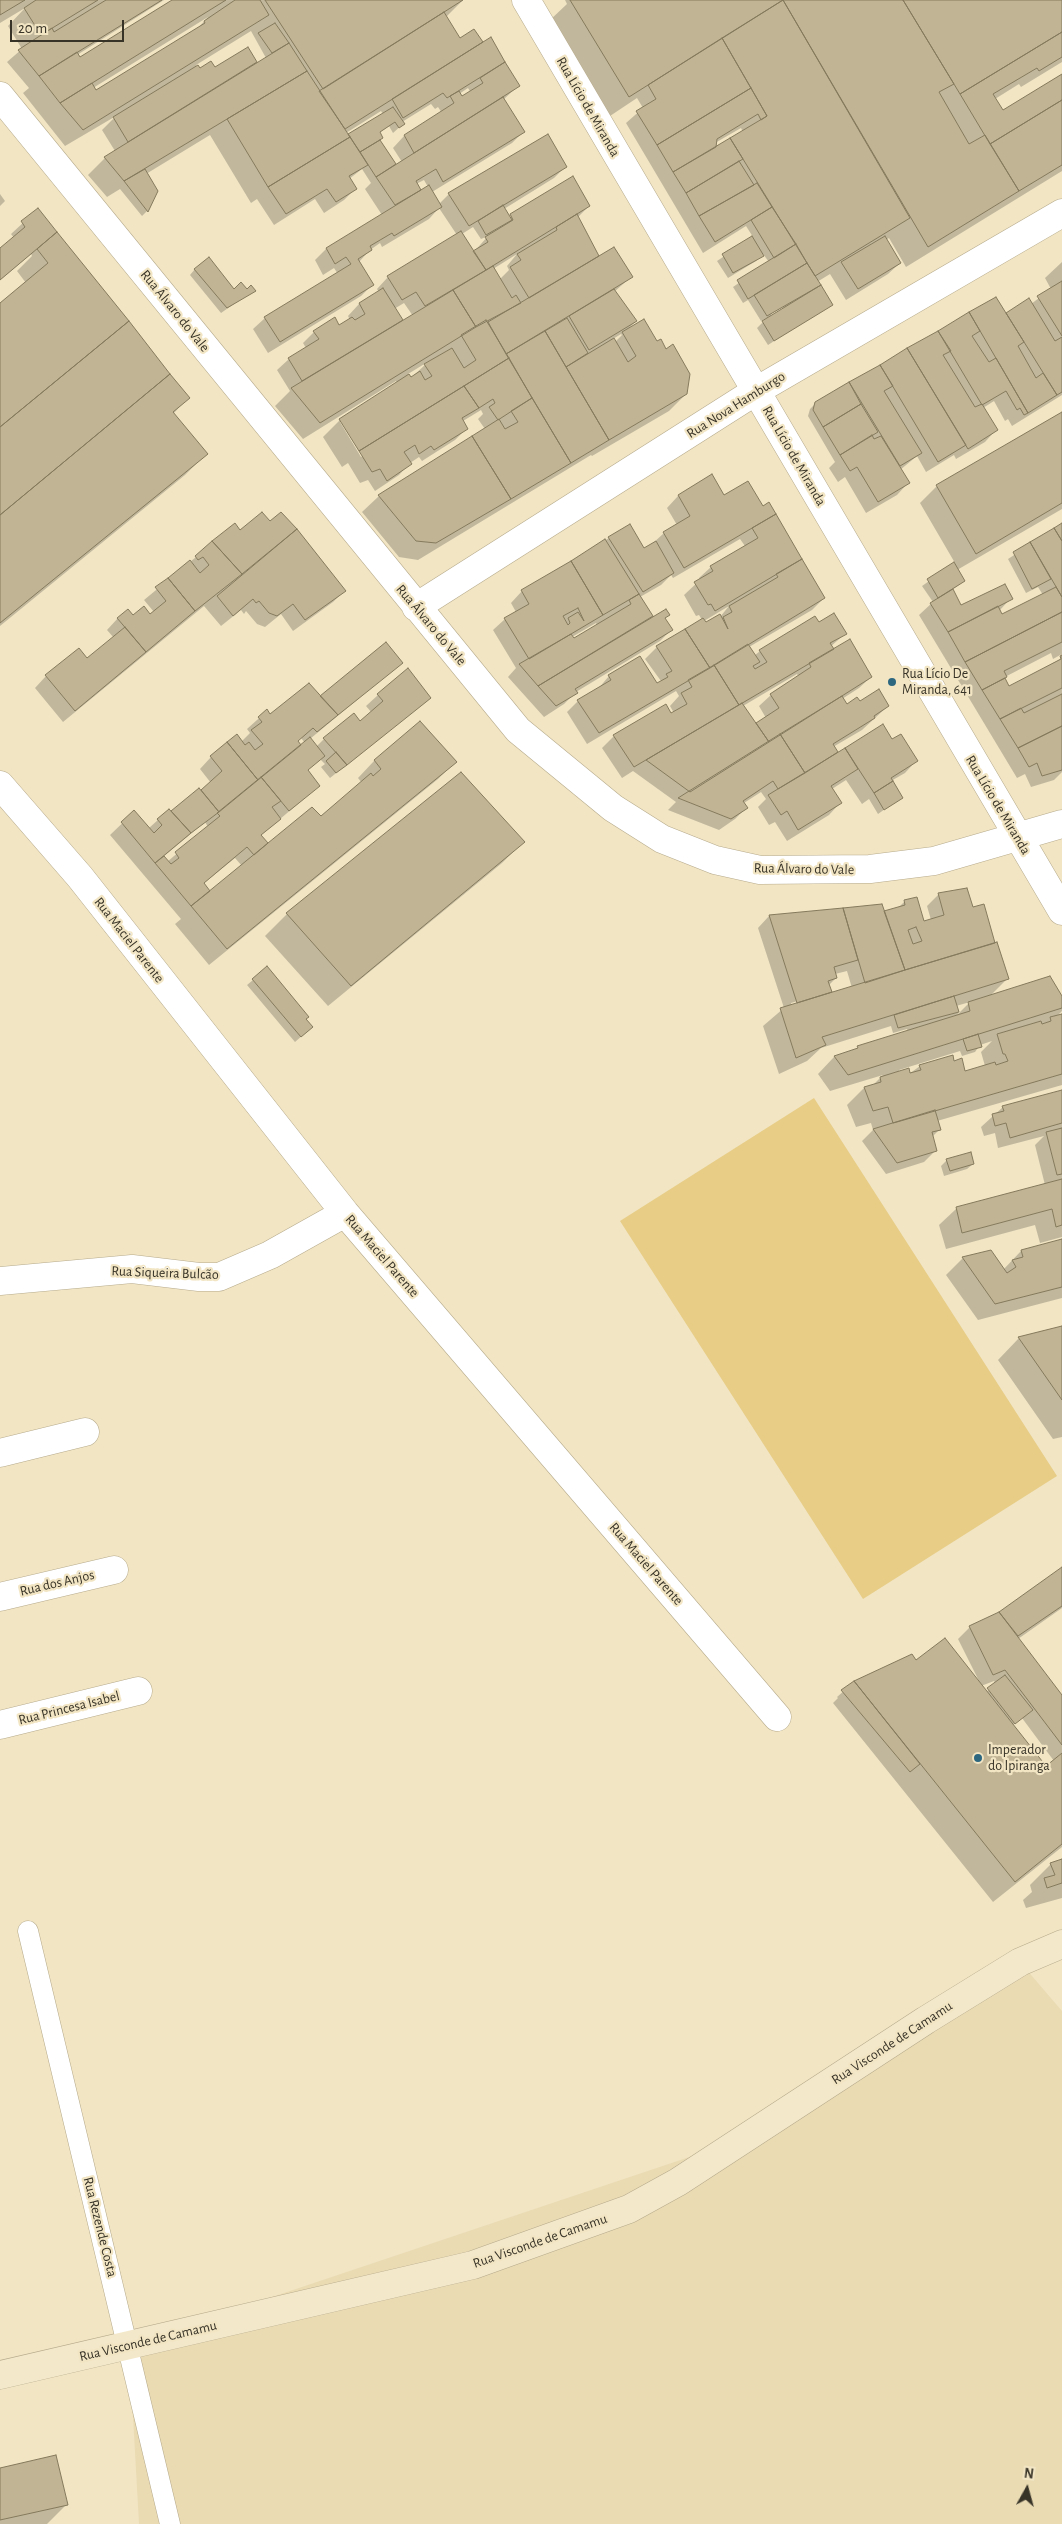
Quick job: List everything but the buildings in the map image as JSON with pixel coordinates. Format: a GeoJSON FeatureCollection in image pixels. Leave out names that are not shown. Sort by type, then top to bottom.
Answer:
{"type":"FeatureCollection","features":[{"type":"Feature","properties":{"kind":"street","name":"Rua Lício de Miranda"},"geometry":{"type":"LineString","coordinates":[[526,0],[1062,912]]}},
{"type":"Feature","properties":{"kind":"street","name":"Rua Álvaro do Vale"},"geometry":{"type":"LineString","coordinates":[[0,96],[416,608],[518,730],[613,808],[662,839],[715,860],[760,870],[870,869],[934,861],[1018,839],[1062,824]]}},
{"type":"Feature","properties":{"kind":"street","name":"Rua Nova Hamburgo"},"geometry":{"type":"LineString","coordinates":[[416,608],[756,391],[1062,214]]}},
{"type":"Feature","properties":{"kind":"street","name":"Rua Maciel Parente"},"geometry":{"type":"LineString","coordinates":[[0,785],[80,877],[345,1213],[777,1717]]}},
{"type":"Feature","properties":{"kind":"street","name":"Rua Siqueira Bulcão"},"geometry":{"type":"LineString","coordinates":[[0,1282],[132,1269],[199,1277],[219,1277],[270,1255],[345,1213]]}},
{"type":"Feature","properties":{"kind":"street"},"geometry":{"type":"LineString","coordinates":[[0,1453],[85,1432]]}},
{"type":"Feature","properties":{"kind":"street","name":"Rua dos Anjos"},"geometry":{"type":"LineString","coordinates":[[0,1597],[114,1570]]}},
{"type":"Feature","properties":{"kind":"street","name":"Rua Princesa Isabel"},"geometry":{"type":"LineString","coordinates":[[0,1724],[138,1691]]}},
{"type":"Feature","properties":{"kind":"street","name":"Rua Visconde de Camamu"},"geometry":{"type":"LineString","coordinates":[[0,2375],[473,2265],[629,2209],[678,2182],[926,2020],[1020,1962],[1062,1944]]}},
{"type":"Feature","properties":{"kind":"lane","name":"Rua Rezende Costa"},"geometry":{"type":"LineString","coordinates":[[28,1931],[129,2345],[170,2524]]}},
{"type":"Feature","properties":{"kind":"shaded area"},"geometry":{"type":"Polygon","coordinates":[[[814,1098],[1057,1476],[863,1599],[620,1221],[814,1098]]]}},
{"type":"Feature","properties":{"kind":"shaded area"},"geometry":{"type":"Polygon","coordinates":[[[1020,1962],[1062,2011],[1062,2524],[139,2524],[129,2345],[746,2138],[1020,1962]]]}},
{"type":"Feature","properties":{"kind":"place","name":"Rua Lício De Miranda, 641"},"geometry":{"type":"Point","coordinates":[892,682]}},
{"type":"Feature","properties":{"kind":"place","name":"Imperador do Ipiranga"},"geometry":{"type":"Point","coordinates":[978,1758]}}]}
